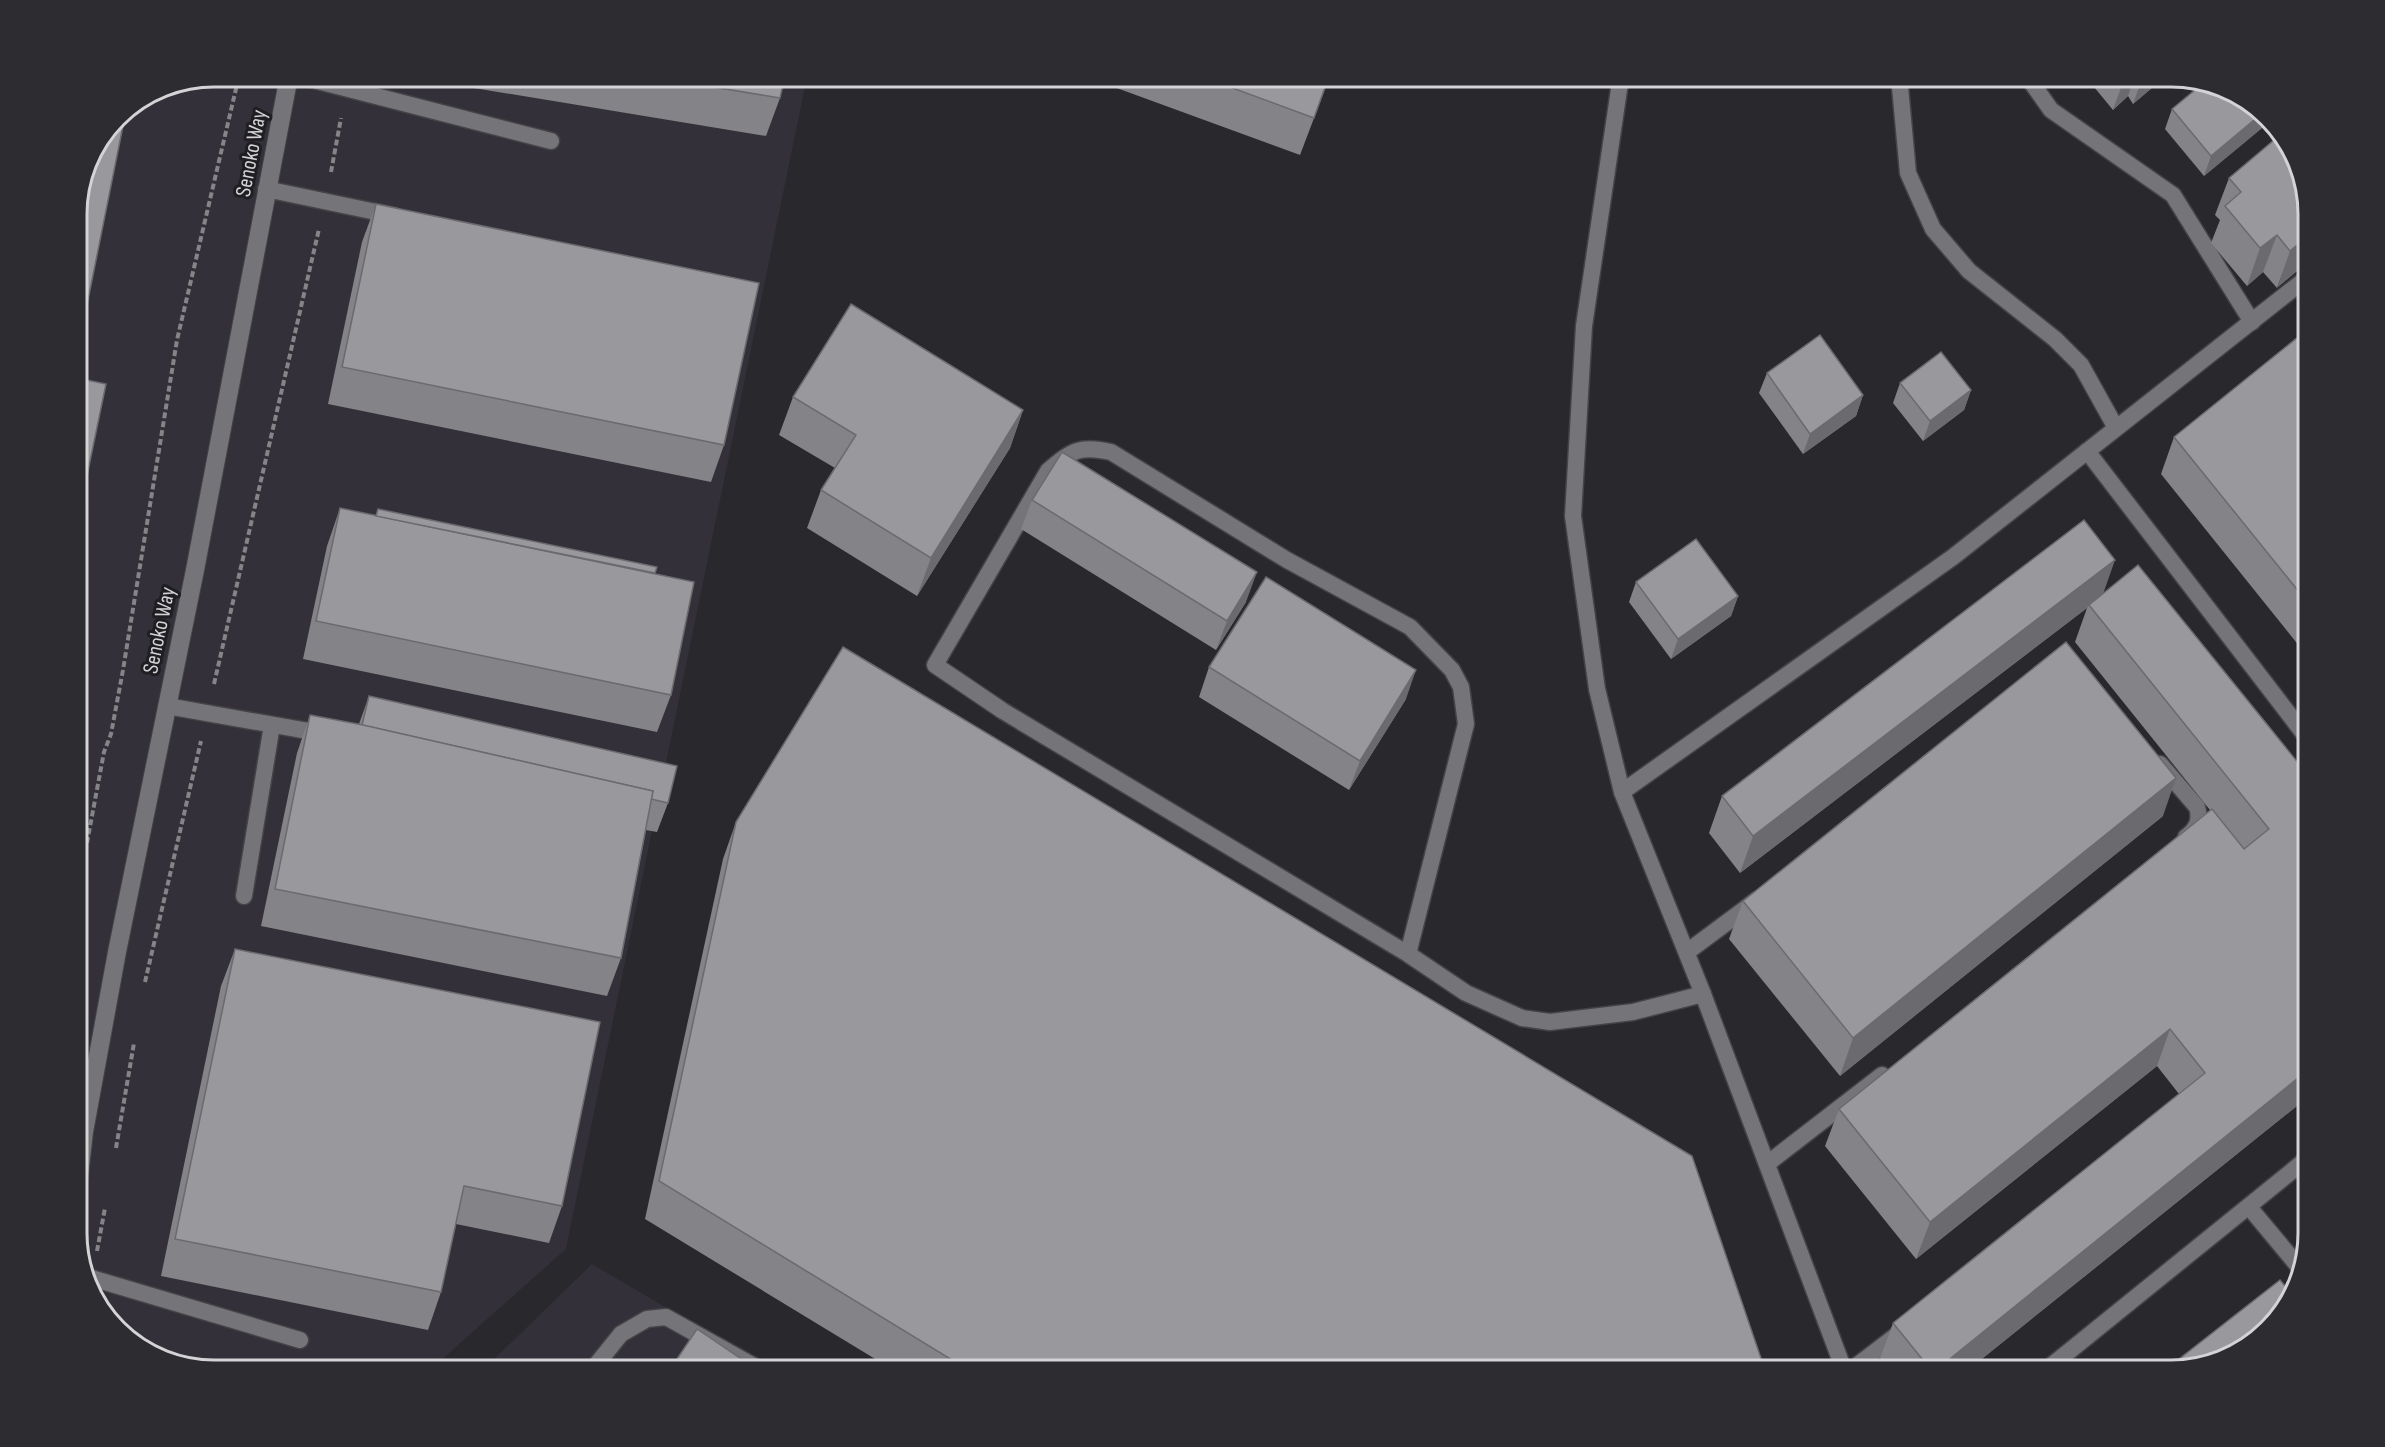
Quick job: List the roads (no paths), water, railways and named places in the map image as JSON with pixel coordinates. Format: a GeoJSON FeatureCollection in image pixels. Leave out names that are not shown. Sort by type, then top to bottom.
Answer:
{"type":"FeatureCollection","features":[{"type":"Feature","properties":{"kind":"street","name":"Senoko Way"},"geometry":{"type":"LineString","coordinates":[[87,1120],[287,87]]}},
{"type":"Feature","properties":{"kind":"lane"},"geometry":{"type":"LineString","coordinates":[[339,87],[551,141]]}},
{"type":"Feature","properties":{"kind":"lane"},"geometry":{"type":"LineString","coordinates":[[1619,87],[1584,326],[1573,516],[1597,689],[1622,792],[1687,952],[1840,1360]]}},
{"type":"Feature","properties":{"kind":"lane"},"geometry":{"type":"LineString","coordinates":[[1900,87],[1908,173],[1933,229],[1969,271],[2055,339],[2081,365],[2116,428]]}},
{"type":"Feature","properties":{"kind":"lane"},"geometry":{"type":"LineString","coordinates":[[2035,87],[2051,110],[2173,195],[2252,322]]}},
{"type":"Feature","properties":{"kind":"lane"},"geometry":{"type":"LineString","coordinates":[[266,189],[406,218]]}},
{"type":"Feature","properties":{"kind":"lane"},"geometry":{"type":"LineString","coordinates":[[1622,792],[1953,557],[2298,285]]}},
{"type":"Feature","properties":{"kind":"lane"},"geometry":{"type":"LineString","coordinates":[[1408,954],[1466,724],[1461,687],[1452,670],[1410,627],[1287,560],[1111,452],[1092,447],[1076,451],[1062,459],[1048,471],[935,665],[1003,711],[1408,954],[1466,993],[1522,1018],[1550,1022],[1633,1012],[1703,994]]}},
{"type":"Feature","properties":{"kind":"lane"},"geometry":{"type":"LineString","coordinates":[[2087,451],[2298,726]]}},
{"type":"Feature","properties":{"kind":"lane"},"geometry":{"type":"LineString","coordinates":[[167,706],[341,737]]}},
{"type":"Feature","properties":{"kind":"lane"},"geometry":{"type":"LineString","coordinates":[[244,896],[272,725]]}},
{"type":"Feature","properties":{"kind":"lane"},"geometry":{"type":"LineString","coordinates":[[2151,753],[2197,807],[2199,814],[2193,832],[2175,846]]}},
{"type":"Feature","properties":{"kind":"lane"},"geometry":{"type":"LineString","coordinates":[[1687,952],[1771,889]]}},
{"type":"Feature","properties":{"kind":"lane"},"geometry":{"type":"LineString","coordinates":[[1767,1164],[1897,1063]]}},
{"type":"Feature","properties":{"kind":"lane"},"geometry":{"type":"LineString","coordinates":[[2060,1360],[2298,1166]]}},
{"type":"Feature","properties":{"kind":"lane"},"geometry":{"type":"LineString","coordinates":[[2249,1207],[2295,1262]]}},
{"type":"Feature","properties":{"kind":"lane"},"geometry":{"type":"LineString","coordinates":[[96,1279],[300,1340]]}},
{"type":"Feature","properties":{"kind":"lane"},"geometry":{"type":"LineString","coordinates":[[601,1360],[621,1334],[647,1319],[666,1317],[741,1360]]}},
{"type":"Feature","properties":{"kind":"lane"},"geometry":{"type":"LineString","coordinates":[[1865,1360],[1916,1320]]}}]}
